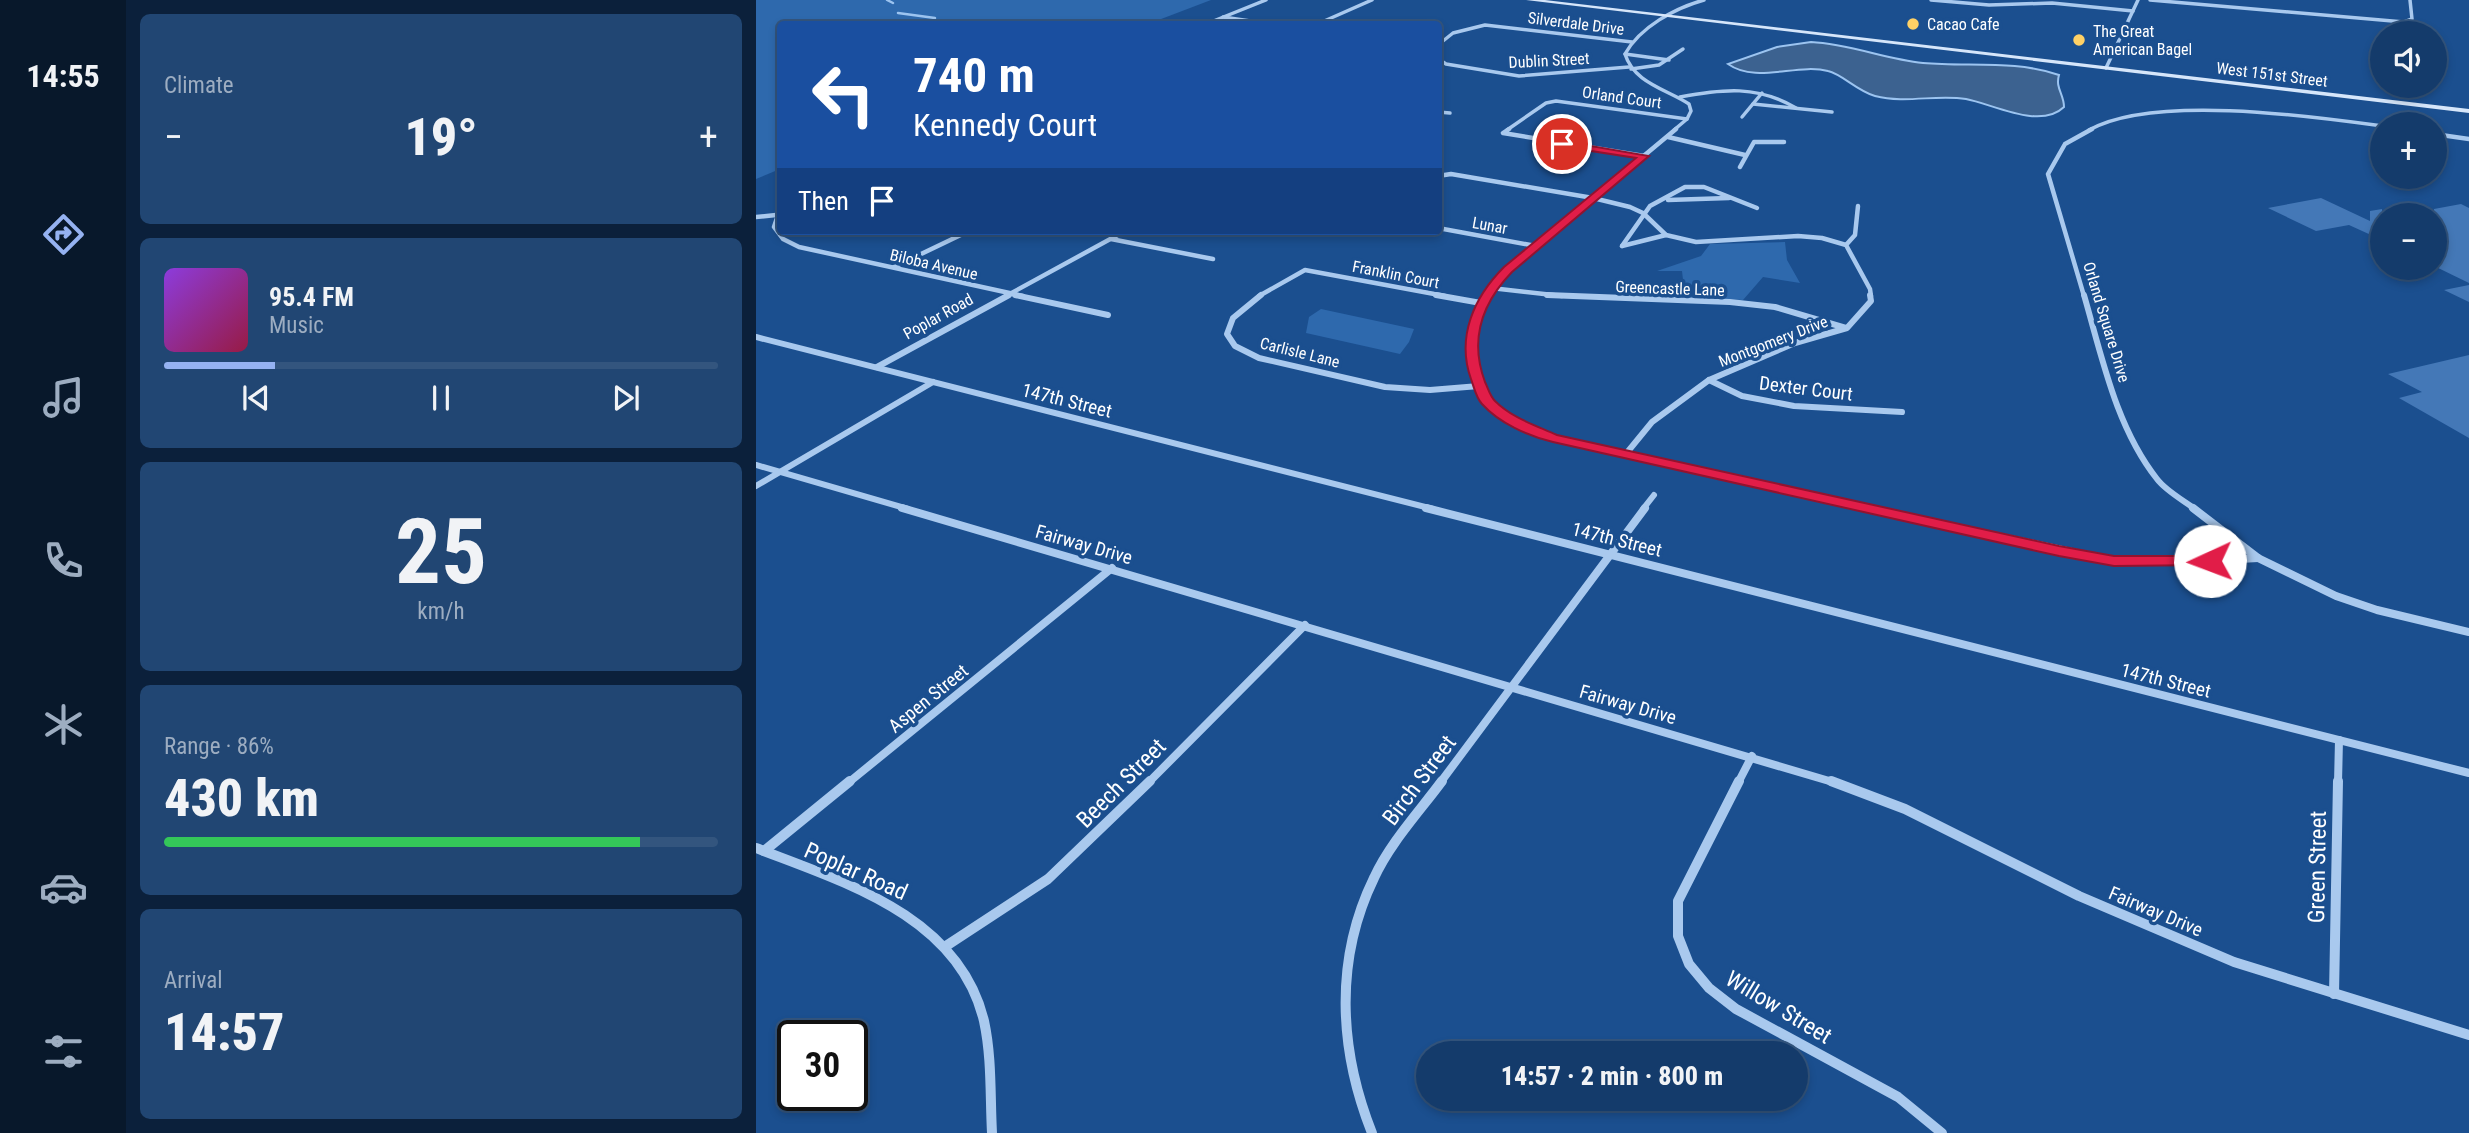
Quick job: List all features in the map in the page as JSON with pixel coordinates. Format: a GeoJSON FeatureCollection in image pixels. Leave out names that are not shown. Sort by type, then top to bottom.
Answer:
{"type":"FeatureCollection","features":[{"type":"Feature","properties":{"kind":"street"},"geometry":{"type":"LineString","coordinates":[[1213,21],[1266,0]]}},
{"type":"Feature","properties":{"kind":"street"},"geometry":{"type":"LineString","coordinates":[[1324,21],[1372,0]]}},
{"type":"Feature","properties":{"kind":"street","name":"West 151st Street"},"geometry":{"type":"LineString","coordinates":[[1529,0],[2469,111]]}},
{"type":"Feature","properties":{"kind":"street"},"geometry":{"type":"LineString","coordinates":[[1704,0],[1667,16],[1632,42],[1625,54],[1630,68],[1691,107],[1687,119],[1536,246],[1490,288],[1481,303],[1471,346],[1471,362],[1479,386],[1495,410],[1518,425],[1553,438],[2114,561],[2185,562],[2258,558]]}},
{"type":"Feature","properties":{"kind":"street"},"geometry":{"type":"LineString","coordinates":[[1931,0],[1980,5],[2052,3],[2133,11]]}},
{"type":"Feature","properties":{"kind":"street"},"geometry":{"type":"LineString","coordinates":[[2106,68],[2138,0]]}},
{"type":"Feature","properties":{"kind":"street"},"geometry":{"type":"LineString","coordinates":[[2150,0],[2404,22],[2412,19],[2410,0]]}},
{"type":"Feature","properties":{"kind":"street"},"geometry":{"type":"LineString","coordinates":[[2239,8],[2241,0]]}},
{"type":"Feature","properties":{"kind":"street"},"geometry":{"type":"LineString","coordinates":[[1223,17],[1250,21]]}},
{"type":"Feature","properties":{"kind":"street","name":"Silverdale Drive"},"geometry":{"type":"LineString","coordinates":[[1442,44],[1453,33],[1485,25],[1632,42]]}},
{"type":"Feature","properties":{"kind":"street"},"geometry":{"type":"LineString","coordinates":[[1630,68],[1649,67],[1670,60],[1683,49]]}},
{"type":"Feature","properties":{"kind":"street"},"geometry":{"type":"LineString","coordinates":[[1625,54],[1670,60]]}},
{"type":"Feature","properties":{"kind":"street","name":"Dublin Street"},"geometry":{"type":"LineString","coordinates":[[1442,61],[1513,76],[1630,68]]}},
{"type":"Feature","properties":{"kind":"street"},"geometry":{"type":"LineString","coordinates":[[1679,97],[1731,87],[1762,93],[1796,108]]}},
{"type":"Feature","properties":{"kind":"street"},"geometry":{"type":"LineString","coordinates":[[1742,117],[1762,93]]}},
{"type":"Feature","properties":{"kind":"street","name":"Orland Court"},"geometry":{"type":"LineString","coordinates":[[1644,156],[1503,133],[1552,101],[1687,119]]}},
{"type":"Feature","properties":{"kind":"street"},"geometry":{"type":"LineString","coordinates":[[1753,104],[1832,112]]}},
{"type":"Feature","properties":{"kind":"street"},"geometry":{"type":"LineString","coordinates":[[1442,112],[1450,113]]}},
{"type":"Feature","properties":{"kind":"street","name":"Orland Square Drive"},"geometry":{"type":"LineString","coordinates":[[2370,125],[2255,113],[2157,113],[2119,118],[2078,132],[2064,142],[2050,165],[2048,177],[2107,374],[2133,440],[2158,481],[2258,558],[2336,596],[2377,610],[2469,632]]}},
{"type":"Feature","properties":{"kind":"street"},"geometry":{"type":"LineString","coordinates":[[2447,136],[2469,139]]}},
{"type":"Feature","properties":{"kind":"street"},"geometry":{"type":"LineString","coordinates":[[1668,137],[1745,155]]}},
{"type":"Feature","properties":{"kind":"street"},"geometry":{"type":"LineString","coordinates":[[1740,167],[1751,142],[1757,139],[1784,142]]}},
{"type":"Feature","properties":{"kind":"street"},"geometry":{"type":"LineString","coordinates":[[1442,175],[1451,174],[1619,203],[1643,213],[1666,234],[1696,242],[1798,236],[1822,238],[1846,245],[1855,235],[1858,206]]}},
{"type":"Feature","properties":{"kind":"street"},"geometry":{"type":"LineString","coordinates":[[1666,234],[1622,246],[1650,206],[1685,187],[1717,190],[1757,208]]}},
{"type":"Feature","properties":{"kind":"street"},"geometry":{"type":"LineString","coordinates":[[1665,200],[1734,198]]}},
{"type":"Feature","properties":{"kind":"street"},"geometry":{"type":"LineString","coordinates":[[756,217],[776,215]]}},
{"type":"Feature","properties":{"kind":"street","name":"Biloba Avenue"},"geometry":{"type":"LineString","coordinates":[[776,215],[774,227],[777,234]]}},
{"type":"Feature","properties":{"kind":"street","name":"Lunar"},"geometry":{"type":"LineString","coordinates":[[1442,229],[1536,246]]}},
{"type":"Feature","properties":{"kind":"street","name":"Biloba Avenue"},"geometry":{"type":"LineString","coordinates":[[779,235],[799,247],[1108,315]]}},
{"type":"Feature","properties":{"kind":"street"},"geometry":{"type":"LineString","coordinates":[[894,268],[961,235]]}},
{"type":"Feature","properties":{"kind":"street","name":"Poplar Road"},"geometry":{"type":"LineString","coordinates":[[876,368],[1118,235]]}},
{"type":"Feature","properties":{"kind":"street"},"geometry":{"type":"LineString","coordinates":[[1111,239],[1213,259]]}},
{"type":"Feature","properties":{"kind":"street","name":"Montgomery Drive"},"geometry":{"type":"LineString","coordinates":[[1625,455],[1652,422],[1709,380],[1795,343],[1847,328],[1871,301],[1870,289],[1846,245]]}},
{"type":"Feature","properties":{"kind":"street","name":"Franklin Court"},"geometry":{"type":"LineString","coordinates":[[1305,270],[1481,303]]}},
{"type":"Feature","properties":{"kind":"street","name":"Carlisle Lane"},"geometry":{"type":"LineString","coordinates":[[1305,270],[1295,274],[1233,318],[1227,334],[1235,346],[1259,358],[1385,387],[1430,390],[1479,386]]}},
{"type":"Feature","properties":{"kind":"street","name":"Greencastle Lane"},"geometry":{"type":"LineString","coordinates":[[1490,288],[1568,297],[1730,302],[1775,307],[1847,328]]}},
{"type":"Feature","properties":{"kind":"street","name":"147th Street"},"geometry":{"type":"LineString","coordinates":[[756,337],[2469,773]]}},
{"type":"Feature","properties":{"kind":"street","name":"Dexter Court"},"geometry":{"type":"LineString","coordinates":[[1709,380],[1742,396],[1794,406],[1902,412]]}},
{"type":"Feature","properties":{"kind":"street"},"geometry":{"type":"LineString","coordinates":[[756,485],[933,382]]}},
{"type":"Feature","properties":{"kind":"street","name":"Fairway Drive"},"geometry":{"type":"LineString","coordinates":[[756,465],[1752,756],[1846,786],[1905,809],[2092,901],[2234,962],[2469,1035]]}},
{"type":"Feature","properties":{"kind":"street","name":"Birch Street"},"geometry":{"type":"LineString","coordinates":[[1372,1133],[1354,1083],[1346,1037],[1346,971],[1361,909],[1374,878],[1388,855],[1654,495]]}},
{"type":"Feature","properties":{"kind":"street","name":"Aspen Street"},"geometry":{"type":"LineString","coordinates":[[760,850],[1112,568]]}},
{"type":"Feature","properties":{"kind":"street","name":"Beech Street"},"geometry":{"type":"LineString","coordinates":[[946,946],[1048,879],[1083,848],[1305,625]]}},
{"type":"Feature","properties":{"kind":"street","name":"Green Street"},"geometry":{"type":"LineString","coordinates":[[2334,994],[2339,740]]}},
{"type":"Feature","properties":{"kind":"street","name":"Willow Street"},"geometry":{"type":"LineString","coordinates":[[1752,756],[1678,901],[1675,918],[1678,940],[1688,964],[1727,1003],[1898,1097],[1942,1133]]}},
{"type":"Feature","properties":{"kind":"street","name":"Poplar Road"},"geometry":{"type":"LineString","coordinates":[[760,850],[893,905],[920,923],[946,946],[966,976],[980,1007],[986,1041],[992,1133]]}},
{"type":"Feature","properties":{"kind":"shaded area"},"geometry":{"type":"Polygon","coordinates":[[[756,0],[1211,0],[1156,21],[777,21],[777,170],[756,179],[756,0]]]}},
{"type":"Feature","properties":{"kind":"shaded area"},"geometry":{"type":"Polygon","coordinates":[[[1811,42],[1923,63],[2043,70],[2059,75],[2058,84],[2064,107],[2054,113],[2030,116],[1966,99],[1887,98],[1868,94],[1828,71],[1803,69],[1764,73],[1739,70],[1728,64],[1777,47],[1811,42]]]}},
{"type":"Feature","properties":{"kind":"shaded area"},"geometry":{"type":"Polygon","coordinates":[[[1785,242],[1787,260],[1800,283],[1763,277],[1743,300],[1685,297],[1682,271],[1657,271],[1701,256],[1710,244],[1785,242]]]}},
{"type":"Feature","properties":{"kind":"shaded area"},"geometry":{"type":"Polygon","coordinates":[[[1321,309],[1414,329],[1400,354],[1306,333],[1309,317],[1321,309]]]}},
{"type":"Feature","properties":{"kind":"building"},"geometry":{"type":"Polygon","coordinates":[[[2321,198],[2370,221],[2370,235],[2349,225],[2316,231],[2268,208],[2321,198]]]}},
{"type":"Feature","properties":{"kind":"building"},"geometry":{"type":"Polygon","coordinates":[[[2461,204],[2469,208],[2469,283],[2447,272],[2447,207],[2461,204]]]}},
{"type":"Feature","properties":{"kind":"building"},"geometry":{"type":"Polygon","coordinates":[[[2469,285],[2469,302],[2444,290],[2469,285]]]}},
{"type":"Feature","properties":{"kind":"building"},"geometry":{"type":"Polygon","coordinates":[[[2469,355],[2469,438],[2399,398],[2422,392],[2388,374],[2469,355]]]}},
{"type":"Feature","properties":{"kind":"waterway"},"geometry":{"type":"LineString","coordinates":[[887,0],[893,3]]}},
{"type":"Feature","properties":{"kind":"waterway"},"geometry":{"type":"LineString","coordinates":[[898,13],[935,18]]}},
{"type":"Feature","properties":{"kind":"place","name":"Cacao Cafe"},"geometry":{"type":"Point","coordinates":[1913,24]}},
{"type":"Feature","properties":{"kind":"place","name":"The Great American Bagel"},"geometry":{"type":"Point","coordinates":[2079,40]}},
{"type":"Feature","properties":{"kind":"route"},"geometry":{"type":"LineString","coordinates":[[1562,144],[1644,156],[1508,269],[1490,288],[1481,303],[1474,326],[1471,362],[1486,400],[1507,419],[1553,438],[2059,551],[2114,561],[2210,561]]}}]}
